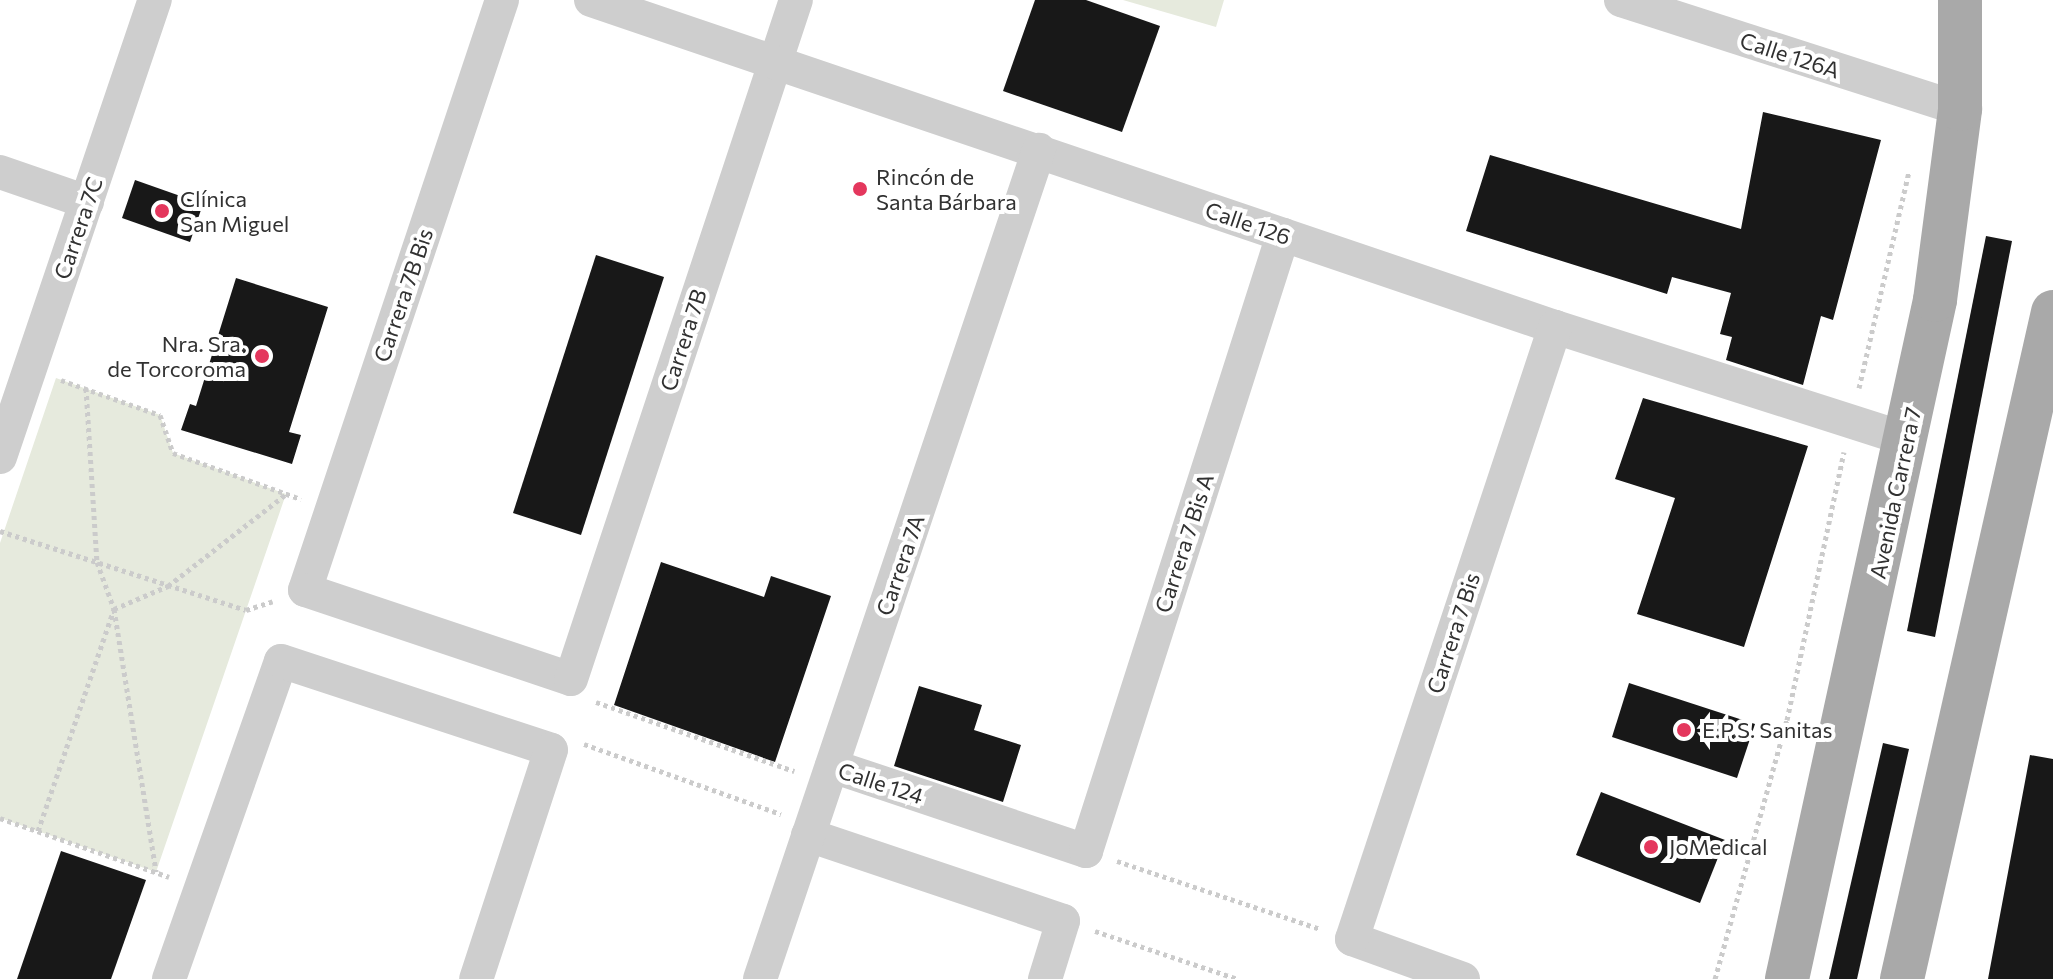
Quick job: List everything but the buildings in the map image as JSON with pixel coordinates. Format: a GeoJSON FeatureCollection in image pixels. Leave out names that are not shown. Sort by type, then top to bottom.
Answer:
{"type":"FeatureCollection","features":[{"type":"Feature","properties":{"kind":"main road","name":"Avenida Carrera 7"},"geometry":{"type":"LineString","coordinates":[[1787,979],[1935,300],[1960,109],[1960,0]]}},
{"type":"Feature","properties":{"kind":"main road"},"geometry":{"type":"LineString","coordinates":[[1902,979],[2053,312]]}},
{"type":"Feature","properties":{"kind":"street","name":"Carrera 7C"},"geometry":{"type":"LineString","coordinates":[[0,457],[155,0]]}},
{"type":"Feature","properties":{"kind":"street","name":"Carrera 7B Bis"},"geometry":{"type":"LineString","coordinates":[[502,0],[305,590],[571,679]]}},
{"type":"Feature","properties":{"kind":"street","name":"Calle 126"},"geometry":{"type":"LineString","coordinates":[[591,0],[1555,327],[1907,439]]}},
{"type":"Feature","properties":{"kind":"street","name":"Carrera 7B"},"geometry":{"type":"LineString","coordinates":[[571,679],[796,0]]}},
{"type":"Feature","properties":{"kind":"street","name":"Calle 126A"},"geometry":{"type":"LineString","coordinates":[[1621,0],[1960,109]]}},
{"type":"Feature","properties":{"kind":"street","name":"Carrera 7A"},"geometry":{"type":"LineString","coordinates":[[760,979],[1039,150]]}},
{"type":"Feature","properties":{"kind":"street"},"geometry":{"type":"LineString","coordinates":[[0,172],[87,202]]}},
{"type":"Feature","properties":{"kind":"street","name":"Carrera 7 Bis A"},"geometry":{"type":"LineString","coordinates":[[1086,851],[1283,235]]}},
{"type":"Feature","properties":{"kind":"street","name":"Carrera 7 Bis"},"geometry":{"type":"LineString","coordinates":[[1352,939],[1555,327]]}},
{"type":"Feature","properties":{"kind":"street"},"geometry":{"type":"LineString","coordinates":[[169,979],[281,661],[551,750],[476,979]]}},
{"type":"Feature","properties":{"kind":"street","name":"Calle 124"},"geometry":{"type":"LineString","coordinates":[[832,766],[1086,851]]}},
{"type":"Feature","properties":{"kind":"street"},"geometry":{"type":"LineString","coordinates":[[808,835],[1063,921],[1045,979]]}},
{"type":"Feature","properties":{"kind":"street"},"geometry":{"type":"LineString","coordinates":[[1352,939],[1463,979]]}},
{"type":"Feature","properties":{"kind":"path"},"geometry":{"type":"LineString","coordinates":[[1715,979],[1787,720],[1851,421],[1911,164]]}},
{"type":"Feature","properties":{"kind":"path"},"geometry":{"type":"LineString","coordinates":[[38,831],[114,609],[168,586],[286,494],[173,453],[160,415],[86,388],[97,562],[114,609],[156,872]]}},
{"type":"Feature","properties":{"kind":"path"},"geometry":{"type":"LineString","coordinates":[[0,531],[246,610]]}},
{"type":"Feature","properties":{"kind":"path","name":"Calle 124"},"geometry":{"type":"LineString","coordinates":[[571,679],[595,702],[796,772],[832,766]]}},
{"type":"Feature","properties":{"kind":"path"},"geometry":{"type":"LineString","coordinates":[[551,750],[588,744],[775,810],[808,835]]}},
{"type":"Feature","properties":{"kind":"path"},"geometry":{"type":"LineString","coordinates":[[0,818],[200,887]]}},
{"type":"Feature","properties":{"kind":"path"},"geometry":{"type":"LineString","coordinates":[[1086,851],[1352,939]]}},
{"type":"Feature","properties":{"kind":"path"},"geometry":{"type":"LineString","coordinates":[[1063,921],[1238,979]]}},
{"type":"Feature","properties":{"kind":"shaded area"},"geometry":{"type":"Polygon","coordinates":[[[1123,0],[1224,0],[1216,27],[1123,0]]]}},
{"type":"Feature","properties":{"kind":"shaded area"},"geometry":{"type":"Polygon","coordinates":[[[56,378],[160,415],[173,453],[286,494],[156,872],[0,818],[0,543],[56,378]]]}},
{"type":"Feature","properties":{"kind":"place","name":"Rincón de Santa Bárbara"},"geometry":{"type":"Point","coordinates":[860,189]}},
{"type":"Feature","properties":{"kind":"place","name":"Clínica San Miguel"},"geometry":{"type":"Point","coordinates":[162,211]}},
{"type":"Feature","properties":{"kind":"place","name":"Nra. Sra. de Torcoroma"},"geometry":{"type":"Point","coordinates":[262,356]}},
{"type":"Feature","properties":{"kind":"place","name":"E.P.S. Sanitas"},"geometry":{"type":"Point","coordinates":[1684,730]}},
{"type":"Feature","properties":{"kind":"place","name":"JoMedical"},"geometry":{"type":"Point","coordinates":[1651,847]}}]}
